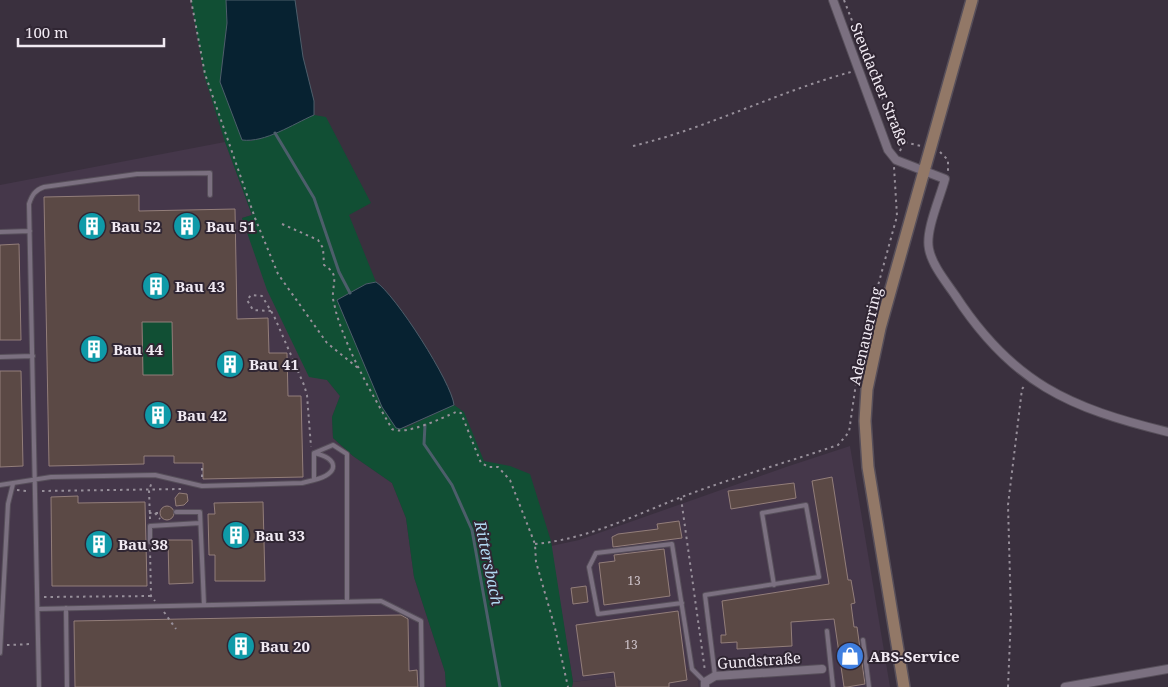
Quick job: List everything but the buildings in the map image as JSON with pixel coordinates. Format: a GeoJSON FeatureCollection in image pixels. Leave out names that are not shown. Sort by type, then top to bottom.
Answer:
{"type":"FeatureCollection","features":[{"type":"Feature","properties":{"kind":"main road","name":"Adenauerring"},"geometry":{"type":"LineString","coordinates":[[904,687],[868,467],[865,421],[872,356],[972,0]]}},
{"type":"Feature","properties":{"kind":"street","name":"Steudacher Straße"},"geometry":{"type":"LineString","coordinates":[[832,0],[886,144],[896,160],[945,179]]}},
{"type":"Feature","properties":{"kind":"street"},"geometry":{"type":"LineString","coordinates":[[945,179],[928,239],[929,251],[963,307],[994,346],[1031,379],[1057,396],[1085,408],[1168,432]]}},
{"type":"Feature","properties":{"kind":"street","name":"Gundstraße"},"geometry":{"type":"LineString","coordinates":[[705,684],[715,676],[822,669]]}},
{"type":"Feature","properties":{"kind":"street"},"geometry":{"type":"LineString","coordinates":[[1066,687],[1168,669]]}},
{"type":"Feature","properties":{"kind":"lane"},"geometry":{"type":"LineString","coordinates":[[39,687],[29,204],[32,196],[38,189],[44,187],[137,174],[210,173],[210,195]]}},
{"type":"Feature","properties":{"kind":"lane"},"geometry":{"type":"LineString","coordinates":[[0,232],[30,231]]}},
{"type":"Feature","properties":{"kind":"lane"},"geometry":{"type":"LineString","coordinates":[[0,357],[33,356]]}},
{"type":"Feature","properties":{"kind":"lane"},"geometry":{"type":"LineString","coordinates":[[314,453],[334,445],[347,454],[347,602]]}},
{"type":"Feature","properties":{"kind":"lane"},"geometry":{"type":"LineString","coordinates":[[314,453],[314,480]]}},
{"type":"Feature","properties":{"kind":"lane"},"geometry":{"type":"LineString","coordinates":[[0,484],[13,484],[51,477],[155,475],[202,486],[302,483],[330,475],[333,469],[333,462],[329,458],[314,453]]}},
{"type":"Feature","properties":{"kind":"lane"},"geometry":{"type":"LineString","coordinates":[[0,652],[8,504],[13,484]]}},
{"type":"Feature","properties":{"kind":"lane"},"geometry":{"type":"LineString","coordinates":[[715,676],[705,595],[774,585],[819,577],[806,506],[762,513],[774,585]]}},
{"type":"Feature","properties":{"kind":"lane"},"geometry":{"type":"LineString","coordinates":[[176,512],[200,512],[204,605]]}},
{"type":"Feature","properties":{"kind":"lane"},"geometry":{"type":"LineString","coordinates":[[150,542],[150,526],[200,523]]}},
{"type":"Feature","properties":{"kind":"lane"},"geometry":{"type":"LineString","coordinates":[[682,603],[598,614],[589,567],[596,553],[672,544],[682,603],[692,669],[705,684]]}},
{"type":"Feature","properties":{"kind":"lane"},"geometry":{"type":"LineString","coordinates":[[38,608],[381,601],[420,621],[422,687]]}},
{"type":"Feature","properties":{"kind":"lane"},"geometry":{"type":"LineString","coordinates":[[66,608],[67,687]]}},
{"type":"Feature","properties":{"kind":"lane"},"geometry":{"type":"LineString","coordinates":[[827,632],[833,687]]}},
{"type":"Feature","properties":{"kind":"lane"},"geometry":{"type":"LineString","coordinates":[[863,640],[869,687]]}},
{"type":"Feature","properties":{"kind":"lane"},"geometry":{"type":"LineString","coordinates":[[822,669],[831,668]]}},
{"type":"Feature","properties":{"kind":"path"},"geometry":{"type":"LineString","coordinates":[[191,0],[205,74],[255,218],[278,274],[327,342],[358,368]]}},
{"type":"Feature","properties":{"kind":"path"},"geometry":{"type":"LineString","coordinates":[[844,0],[896,134],[904,142],[943,153],[948,160],[949,169],[945,179]]}},
{"type":"Feature","properties":{"kind":"path"},"geometry":{"type":"LineString","coordinates":[[633,146],[672,137],[786,92],[858,70]]}},
{"type":"Feature","properties":{"kind":"path"},"geometry":{"type":"LineString","coordinates":[[535,544],[577,538],[600,531],[680,498],[838,445],[844,440],[851,426],[860,348],[897,216],[898,202],[893,169],[896,160]]}},
{"type":"Feature","properties":{"kind":"path"},"geometry":{"type":"LineString","coordinates":[[282,224],[318,240],[324,248],[322,258],[324,265],[333,270],[336,277],[332,295],[337,314],[358,368],[392,429],[406,431],[456,412],[461,413],[481,463],[489,467],[498,467],[510,480],[535,544],[536,562],[555,628],[568,687]]}},
{"type":"Feature","properties":{"kind":"path"},"geometry":{"type":"LineString","coordinates":[[271,311],[252,310],[247,300],[252,295],[262,296],[271,311],[304,385],[308,401],[310,444],[314,453]]}},
{"type":"Feature","properties":{"kind":"path"},"geometry":{"type":"LineString","coordinates":[[1008,687],[1011,615],[1008,505],[1022,389],[1031,379]]}},
{"type":"Feature","properties":{"kind":"path"},"geometry":{"type":"LineString","coordinates":[[202,468],[202,486]]}},
{"type":"Feature","properties":{"kind":"path"},"geometry":{"type":"LineString","coordinates":[[42,491],[185,488]]}},
{"type":"Feature","properties":{"kind":"path"},"geometry":{"type":"LineString","coordinates":[[149,490],[150,526]]}},
{"type":"Feature","properties":{"kind":"path"},"geometry":{"type":"LineString","coordinates":[[680,498],[704,662],[705,684]]}},
{"type":"Feature","properties":{"kind":"path"},"geometry":{"type":"LineString","coordinates":[[149,513],[159,513]]}},
{"type":"Feature","properties":{"kind":"path"},"geometry":{"type":"LineString","coordinates":[[150,542],[151,596],[176,628]]}},
{"type":"Feature","properties":{"kind":"path"},"geometry":{"type":"LineString","coordinates":[[13,645],[33,644]]}},
{"type":"Feature","properties":{"kind":"shaded area"},"geometry":{"type":"Polygon","coordinates":[[[225,142],[252,215],[242,218],[327,380],[340,396],[332,417],[333,438],[353,456],[392,483],[406,518],[414,577],[445,672],[446,687],[0,687],[0,185],[225,142]]]}},
{"type":"Feature","properties":{"kind":"shaded area"},"geometry":{"type":"Polygon","coordinates":[[[850,446],[890,687],[699,687],[696,667],[573,682],[551,546],[579,540],[850,446]]]}},
{"type":"Feature","properties":{"kind":"shaded area"},"geometry":{"type":"Polygon","coordinates":[[[696,667],[699,687],[572,687],[573,682],[696,667]]]}},
{"type":"Feature","properties":{"kind":"green space"},"geometry":{"type":"Polygon","coordinates":[[[191,0],[226,0],[227,23],[220,82],[250,141],[274,133],[314,115],[326,117],[371,203],[349,215],[376,282],[366,284],[337,300],[382,407],[396,427],[405,428],[454,405],[464,412],[484,461],[510,466],[530,474],[551,541],[573,682],[572,687],[446,687],[445,672],[414,577],[406,518],[392,483],[353,456],[333,438],[332,417],[340,396],[327,380],[309,377],[267,290],[242,218],[252,215],[225,142],[204,75],[191,0]]]}},
{"type":"Feature","properties":{"kind":"green space"},"geometry":{"type":"Polygon","coordinates":[[[142,322],[172,322],[173,375],[143,375],[142,322]]]}},
{"type":"Feature","properties":{"kind":"water"},"geometry":{"type":"Polygon","coordinates":[[[226,0],[295,0],[303,57],[314,101],[314,115],[269,136],[260,139],[242,140],[220,82],[227,23],[226,0]]]}},
{"type":"Feature","properties":{"kind":"water"},"geometry":{"type":"Polygon","coordinates":[[[376,282],[385,290],[409,320],[444,378],[454,405],[400,429],[396,428],[382,407],[337,300],[366,284],[376,282]]]}},
{"type":"Feature","properties":{"kind":"waterway","name":"Rittersbach"},"geometry":{"type":"LineString","coordinates":[[275,133],[314,198],[339,272],[350,293]]}},
{"type":"Feature","properties":{"kind":"waterway","name":"Rittersbach"},"geometry":{"type":"LineString","coordinates":[[425,425],[424,444],[452,485],[472,530],[500,687]]}},
{"type":"Feature","properties":{"kind":"place","name":"Bau 52"},"geometry":{"type":"Point","coordinates":[92,226]}},
{"type":"Feature","properties":{"kind":"place","name":"Bau 51"},"geometry":{"type":"Point","coordinates":[187,226]}},
{"type":"Feature","properties":{"kind":"place","name":"Bau 43"},"geometry":{"type":"Point","coordinates":[156,286]}},
{"type":"Feature","properties":{"kind":"place","name":"Bau 44"},"geometry":{"type":"Point","coordinates":[94,349]}},
{"type":"Feature","properties":{"kind":"place","name":"Bau 41"},"geometry":{"type":"Point","coordinates":[230,364]}},
{"type":"Feature","properties":{"kind":"place","name":"Bau 42"},"geometry":{"type":"Point","coordinates":[158,415]}},
{"type":"Feature","properties":{"kind":"place","name":"Bau 33"},"geometry":{"type":"Point","coordinates":[236,535]}},
{"type":"Feature","properties":{"kind":"place","name":"Bau 38"},"geometry":{"type":"Point","coordinates":[99,544]}},
{"type":"Feature","properties":{"kind":"place","name":"Bau 20"},"geometry":{"type":"Point","coordinates":[241,646]}},
{"type":"Feature","properties":{"kind":"place","name":"ABS-Service"},"geometry":{"type":"Point","coordinates":[850,656]}}]}
